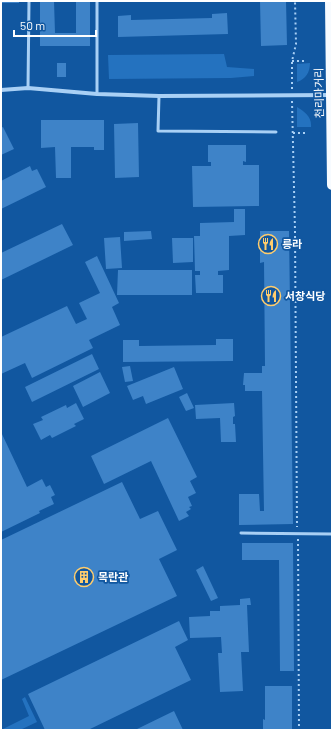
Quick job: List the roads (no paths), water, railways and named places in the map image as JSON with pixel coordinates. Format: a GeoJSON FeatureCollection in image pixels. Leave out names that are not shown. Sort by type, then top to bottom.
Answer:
{"type":"FeatureCollection","features":[{"type":"Feature","properties":{"kind":"main road","name":"천리마거리"},"geometry":{"type":"LineString","coordinates":[[330,1],[332,185]]}},
{"type":"Feature","properties":{"kind":"street"},"geometry":{"type":"LineString","coordinates":[[1,90],[28,88],[97,94],[159,96],[331,95]]}},
{"type":"Feature","properties":{"kind":"lane"},"geometry":{"type":"LineString","coordinates":[[28,88],[29,1]]}},
{"type":"Feature","properties":{"kind":"lane"},"geometry":{"type":"LineString","coordinates":[[97,1],[97,94]]}},
{"type":"Feature","properties":{"kind":"lane"},"geometry":{"type":"LineString","coordinates":[[159,96],[158,131],[276,132]]}},
{"type":"Feature","properties":{"kind":"lane"},"geometry":{"type":"LineString","coordinates":[[241,533],[332,534]]}},
{"type":"Feature","properties":{"kind":"place","name":"릉라"},"geometry":{"type":"Point","coordinates":[268,244]}},
{"type":"Feature","properties":{"kind":"place","name":"서창식당"},"geometry":{"type":"Point","coordinates":[271,296]}},
{"type":"Feature","properties":{"kind":"place","name":"목란관"},"geometry":{"type":"Point","coordinates":[84,577]}}]}
